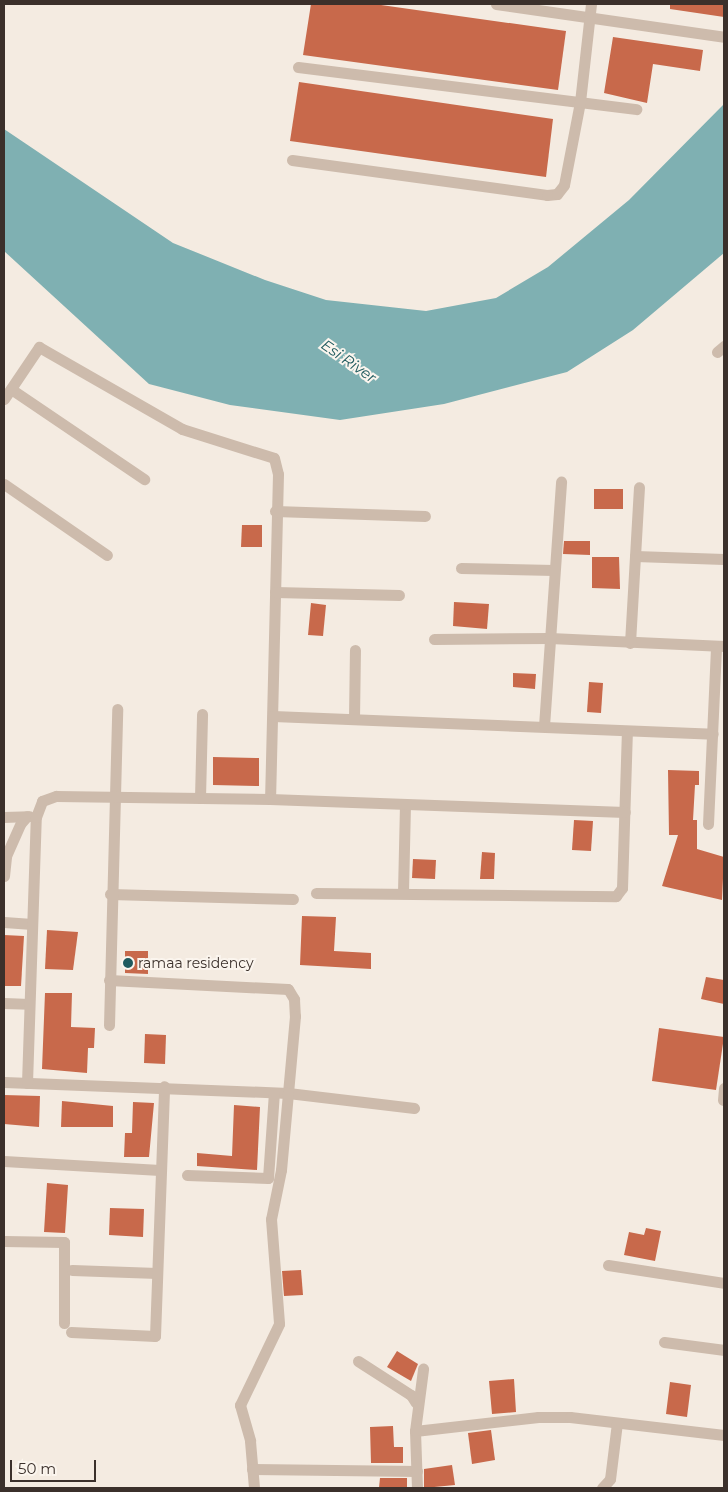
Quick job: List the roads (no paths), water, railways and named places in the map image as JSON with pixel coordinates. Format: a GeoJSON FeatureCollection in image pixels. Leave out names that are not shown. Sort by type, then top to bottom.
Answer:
{"type":"FeatureCollection","features":[{"type":"Feature","properties":{"kind":"street"},"geometry":{"type":"LineString","coordinates":[[496,4],[724,36]]}},
{"type":"Feature","properties":{"kind":"street"},"geometry":{"type":"LineString","coordinates":[[292,160],[547,195],[557,194],[564,185],[580,102],[591,4]]}},
{"type":"Feature","properties":{"kind":"street"},"geometry":{"type":"LineString","coordinates":[[298,67],[636,109]]}},
{"type":"Feature","properties":{"kind":"street"},"geometry":{"type":"LineString","coordinates":[[4,400],[39,347],[182,429],[274,458],[278,474],[275,511],[273,716],[270,799]]}},
{"type":"Feature","properties":{"kind":"street"},"geometry":{"type":"LineString","coordinates":[[11,389],[144,479]]}},
{"type":"Feature","properties":{"kind":"street"},"geometry":{"type":"LineString","coordinates":[[544,726],[561,482]]}},
{"type":"Feature","properties":{"kind":"street"},"geometry":{"type":"LineString","coordinates":[[4,484],[107,556]]}},
{"type":"Feature","properties":{"kind":"street"},"geometry":{"type":"LineString","coordinates":[[630,643],[639,487]]}},
{"type":"Feature","properties":{"kind":"street"},"geometry":{"type":"LineString","coordinates":[[275,511],[425,516]]}},
{"type":"Feature","properties":{"kind":"street"},"geometry":{"type":"LineString","coordinates":[[635,556],[724,559]]}},
{"type":"Feature","properties":{"kind":"street"},"geometry":{"type":"LineString","coordinates":[[461,568],[554,570]]}},
{"type":"Feature","properties":{"kind":"street"},"geometry":{"type":"LineString","coordinates":[[275,592],[399,595]]}},
{"type":"Feature","properties":{"kind":"street"},"geometry":{"type":"LineString","coordinates":[[434,639],[550,638],[720,646],[708,824]]}},
{"type":"Feature","properties":{"kind":"street"},"geometry":{"type":"LineString","coordinates":[[354,719],[355,650]]}},
{"type":"Feature","properties":{"kind":"street"},"geometry":{"type":"LineString","coordinates":[[109,1025],[110,894],[117,709]]}},
{"type":"Feature","properties":{"kind":"street"},"geometry":{"type":"LineString","coordinates":[[200,798],[202,714]]}},
{"type":"Feature","properties":{"kind":"street"},"geometry":{"type":"LineString","coordinates":[[273,716],[544,726],[627,733],[713,734]]}},
{"type":"Feature","properties":{"kind":"street"},"geometry":{"type":"LineString","coordinates":[[316,893],[403,892],[616,896],[622,888],[627,733]]}},
{"type":"Feature","properties":{"kind":"street"},"geometry":{"type":"LineString","coordinates":[[4,876],[6,856],[20,822],[31,816],[42,801],[56,796],[270,799],[625,812]]}},
{"type":"Feature","properties":{"kind":"street"},"geometry":{"type":"LineString","coordinates":[[403,892],[405,804]]}},
{"type":"Feature","properties":{"kind":"street"},"geometry":{"type":"LineString","coordinates":[[4,817],[31,816]]}},
{"type":"Feature","properties":{"kind":"street"},"geometry":{"type":"LineString","coordinates":[[27,1083],[32,924],[31,816]]}},
{"type":"Feature","properties":{"kind":"street"},"geometry":{"type":"LineString","coordinates":[[110,894],[293,899]]}},
{"type":"Feature","properties":{"kind":"street"},"geometry":{"type":"LineString","coordinates":[[4,922],[32,924]]}},
{"type":"Feature","properties":{"kind":"street"},"geometry":{"type":"LineString","coordinates":[[109,980],[288,989],[294,999],[295,1016],[281,1170],[271,1219],[278,1324],[240,1406],[250,1441],[254,1488]]}},
{"type":"Feature","properties":{"kind":"street"},"geometry":{"type":"LineString","coordinates":[[4,1003],[29,1004]]}},
{"type":"Feature","properties":{"kind":"street"},"geometry":{"type":"LineString","coordinates":[[4,1082],[164,1086],[274,1092],[414,1108]]}},
{"type":"Feature","properties":{"kind":"street"},"geometry":{"type":"LineString","coordinates":[[4,1241],[64,1242],[68,1328],[155,1336],[164,1086]]}},
{"type":"Feature","properties":{"kind":"street"},"geometry":{"type":"LineString","coordinates":[[723,1100],[724,1088]]}},
{"type":"Feature","properties":{"kind":"street"},"geometry":{"type":"LineString","coordinates":[[187,1175],[268,1178],[274,1092]]}},
{"type":"Feature","properties":{"kind":"street"},"geometry":{"type":"LineString","coordinates":[[4,1161],[160,1170]]}},
{"type":"Feature","properties":{"kind":"street"},"geometry":{"type":"LineString","coordinates":[[608,1265],[724,1283]]}},
{"type":"Feature","properties":{"kind":"street"},"geometry":{"type":"LineString","coordinates":[[72,1270],[157,1273]]}},
{"type":"Feature","properties":{"kind":"street"},"geometry":{"type":"LineString","coordinates":[[664,1342],[724,1350]]}},
{"type":"Feature","properties":{"kind":"street"},"geometry":{"type":"LineString","coordinates":[[358,1361],[411,1395],[416,1404]]}},
{"type":"Feature","properties":{"kind":"street"},"geometry":{"type":"LineString","coordinates":[[417,1488],[416,1404],[423,1369]]}},
{"type":"Feature","properties":{"kind":"street"},"geometry":{"type":"LineString","coordinates":[[415,1431],[538,1417],[570,1417],[724,1435]]}},
{"type":"Feature","properties":{"kind":"street"},"geometry":{"type":"LineString","coordinates":[[602,1488],[610,1478],[617,1423]]}},
{"type":"Feature","properties":{"kind":"street"},"geometry":{"type":"LineString","coordinates":[[252,1468],[417,1471]]}},
{"type":"Feature","properties":{"kind":"water","name":"Esi River"},"geometry":{"type":"Polygon","coordinates":[[[724,104],[724,253],[633,330],[567,372],[444,404],[340,420],[230,405],[149,384],[4,251],[4,129],[173,243],[265,280],[326,300],[426,311],[496,298],[548,267],[629,200],[724,104]]]}},
{"type":"Feature","properties":{"kind":"place","name":"ramaa residency"},"geometry":{"type":"Point","coordinates":[128,963]}}]}
